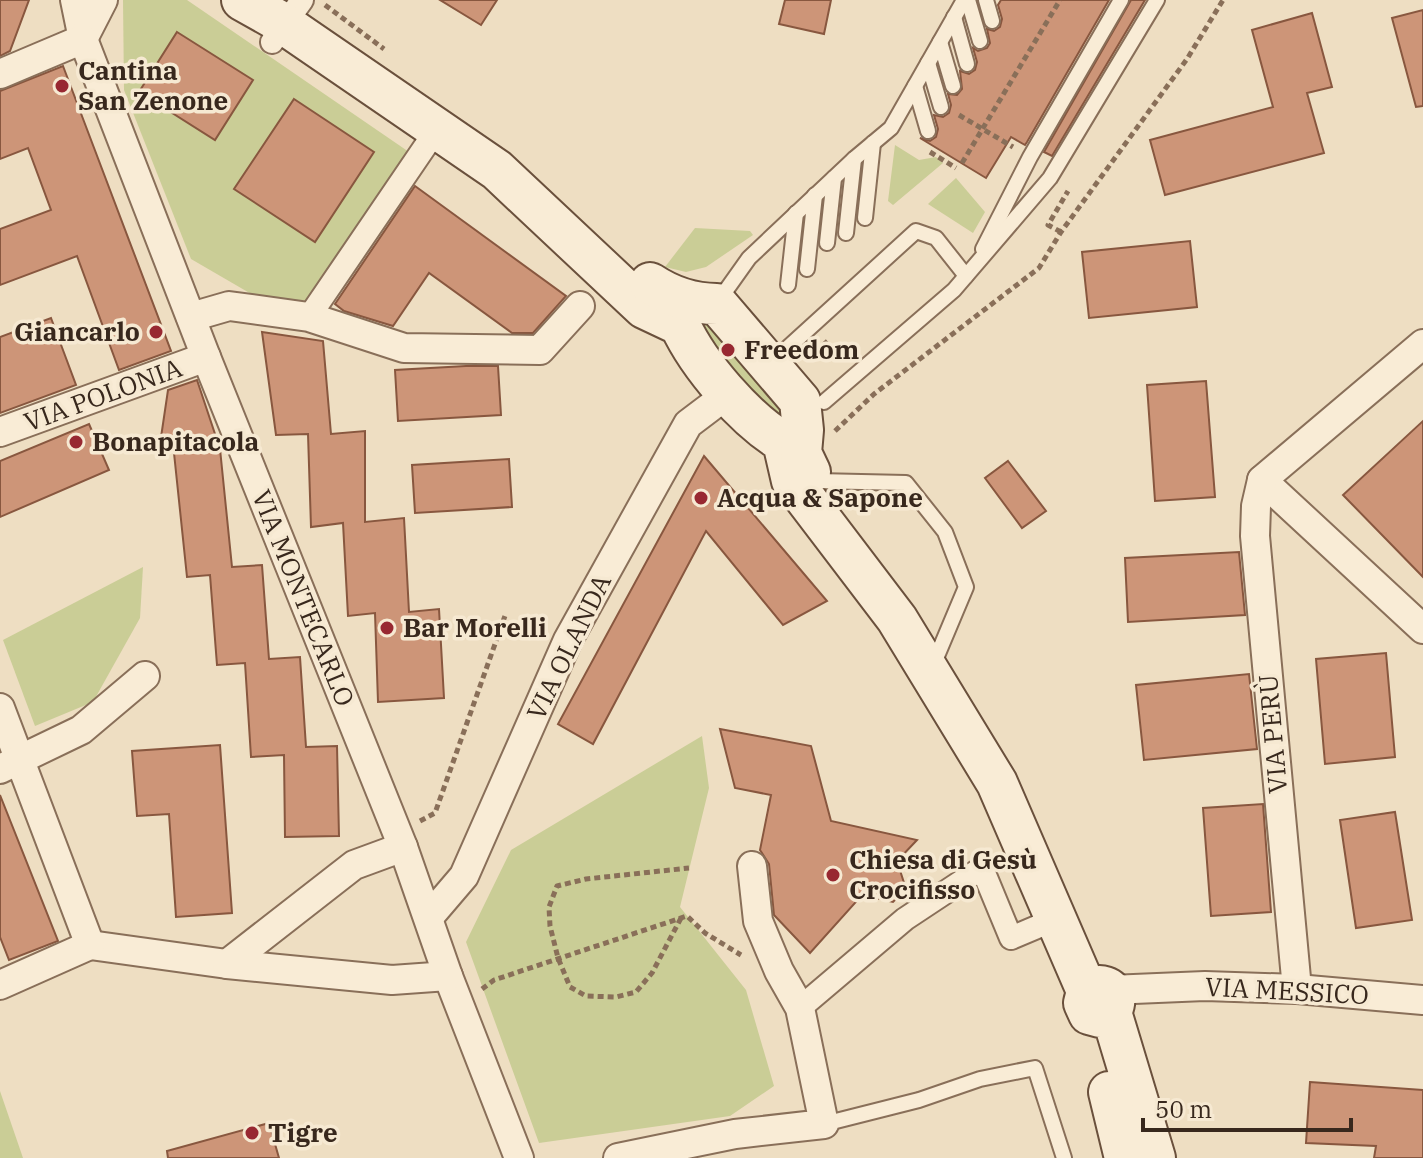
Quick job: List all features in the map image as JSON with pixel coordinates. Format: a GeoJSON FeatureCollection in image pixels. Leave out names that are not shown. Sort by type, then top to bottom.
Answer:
{"type":"FeatureCollection","features":[{"type":"Feature","properties":{"kind":"main road"},"geometry":{"type":"LineString","coordinates":[[242,0],[288,15],[477,135],[574,215],[646,281],[698,311],[800,401],[807,445],[937,656],[1006,776],[1062,916]]}},
{"type":"Feature","properties":{"kind":"main road"},"geometry":{"type":"LineString","coordinates":[[288,15],[437,129],[497,170],[644,308],[698,311]]}},
{"type":"Feature","properties":{"kind":"main road"},"geometry":{"type":"LineString","coordinates":[[698,311],[690,347],[763,429],[807,445]]}},
{"type":"Feature","properties":{"kind":"main road"},"geometry":{"type":"LineString","coordinates":[[807,445],[792,481],[897,619],[997,783],[1101,999],[1155,1158]]}},
{"type":"Feature","properties":{"kind":"main road"},"geometry":{"type":"LineString","coordinates":[[1101,999],[1099,1052],[1125,1158]]}},
{"type":"Feature","properties":{"kind":"street","name":"VIA MONTECARLO"},"geometry":{"type":"LineString","coordinates":[[75,0],[83,39],[206,357],[400,839],[448,976],[519,1158]]}},
{"type":"Feature","properties":{"kind":"street"},"geometry":{"type":"LineString","coordinates":[[4,69],[83,39],[103,0]]}},
{"type":"Feature","properties":{"kind":"street"},"geometry":{"type":"LineString","coordinates":[[309,317],[437,129]]}},
{"type":"Feature","properties":{"kind":"street"},"geometry":{"type":"LineString","coordinates":[[191,317],[229,306],[309,317],[404,348],[540,350],[580,306]]}},
{"type":"Feature","properties":{"kind":"street"},"geometry":{"type":"LineString","coordinates":[[1423,344],[1262,480],[1423,629]]}},
{"type":"Feature","properties":{"kind":"street","name":"VIA POLONIA"},"geometry":{"type":"LineString","coordinates":[[0,432],[206,357]]}},
{"type":"Feature","properties":{"kind":"street","name":"VIA OLANDA"},"geometry":{"type":"LineString","coordinates":[[429,917],[464,876],[568,640],[688,424],[729,393]]}},
{"type":"Feature","properties":{"kind":"street","name":"VIA PERÙ"},"geometry":{"type":"LineString","coordinates":[[1262,480],[1256,506],[1255,536],[1297,989]]}},
{"type":"Feature","properties":{"kind":"street"},"geometry":{"type":"LineString","coordinates":[[9,765],[81,730],[145,676]]}},
{"type":"Feature","properties":{"kind":"street"},"geometry":{"type":"LineString","coordinates":[[0,708],[9,765],[90,945]]}},
{"type":"Feature","properties":{"kind":"street"},"geometry":{"type":"LineString","coordinates":[[227,964],[354,865],[400,839]]}},
{"type":"Feature","properties":{"kind":"street"},"geometry":{"type":"LineString","coordinates":[[618,1158],[735,1134],[824,1124],[800,1008],[779,971],[758,921],[752,866]]}},
{"type":"Feature","properties":{"kind":"street"},"geometry":{"type":"LineString","coordinates":[[800,1008],[905,919],[982,868],[1011,938],[1062,916]]}},
{"type":"Feature","properties":{"kind":"street"},"geometry":{"type":"LineString","coordinates":[[0,985],[90,945],[227,964],[392,980],[448,976]]}},
{"type":"Feature","properties":{"kind":"street","name":"VIA MESSICO"},"geometry":{"type":"LineString","coordinates":[[1101,999],[1151,989],[1205,986],[1297,989],[1423,1000]]}},
{"type":"Feature","properties":{"kind":"lane"},"geometry":{"type":"LineString","coordinates":[[698,311],[796,213],[891,128],[966,0]]}},
{"type":"Feature","properties":{"kind":"lane"},"geometry":{"type":"LineString","coordinates":[[966,0],[980,41]]}},
{"type":"Feature","properties":{"kind":"lane"},"geometry":{"type":"LineString","coordinates":[[986,0],[992,21]]}},
{"type":"Feature","properties":{"kind":"lane"},"geometry":{"type":"LineString","coordinates":[[969,273],[1030,157],[1121,0]]}},
{"type":"Feature","properties":{"kind":"lane"},"geometry":{"type":"LineString","coordinates":[[937,656],[966,587],[945,532],[906,483],[807,445],[954,290],[1050,178],[1157,0]]}},
{"type":"Feature","properties":{"kind":"lane"},"geometry":{"type":"LineString","coordinates":[[954,17],[967,64]]}},
{"type":"Feature","properties":{"kind":"lane"},"geometry":{"type":"LineString","coordinates":[[940,42],[953,86]]}},
{"type":"Feature","properties":{"kind":"lane"},"geometry":{"type":"LineString","coordinates":[[928,63],[941,107]]}},
{"type":"Feature","properties":{"kind":"lane"},"geometry":{"type":"LineString","coordinates":[[915,86],[928,131]]}},
{"type":"Feature","properties":{"kind":"lane"},"geometry":{"type":"LineString","coordinates":[[865,218],[873,143]]}},
{"type":"Feature","properties":{"kind":"lane"},"geometry":{"type":"LineString","coordinates":[[846,233],[854,159]]}},
{"type":"Feature","properties":{"kind":"lane"},"geometry":{"type":"LineString","coordinates":[[827,243],[834,178]]}},
{"type":"Feature","properties":{"kind":"lane"},"geometry":{"type":"LineString","coordinates":[[807,269],[815,195]]}},
{"type":"Feature","properties":{"kind":"lane"},"geometry":{"type":"LineString","coordinates":[[788,285],[796,213]]}},
{"type":"Feature","properties":{"kind":"lane"},"geometry":{"type":"LineString","coordinates":[[782,353],[916,231],[936,238],[969,273]]}},
{"type":"Feature","properties":{"kind":"lane"},"geometry":{"type":"LineString","coordinates":[[824,1124],[919,1100],[980,1079],[1035,1068],[1064,1158]]}},
{"type":"Feature","properties":{"kind":"path"},"geometry":{"type":"LineString","coordinates":[[962,163],[1060,0]]}},
{"type":"Feature","properties":{"kind":"path"},"geometry":{"type":"LineString","coordinates":[[807,445],[818,465],[828,438],[874,394],[1039,268],[1061,232],[1187,59],[1223,0]]}},
{"type":"Feature","properties":{"kind":"path"},"geometry":{"type":"LineString","coordinates":[[982,129],[1021,151]]}},
{"type":"Feature","properties":{"kind":"path"},"geometry":{"type":"LineString","coordinates":[[923,147],[956,168]]}},
{"type":"Feature","properties":{"kind":"path"},"geometry":{"type":"LineString","coordinates":[[1061,232],[1048,225],[1073,183]]}},
{"type":"Feature","properties":{"kind":"path"},"geometry":{"type":"LineString","coordinates":[[823,340],[836,354]]}},
{"type":"Feature","properties":{"kind":"path"},"geometry":{"type":"LineString","coordinates":[[400,839],[435,813],[506,613]]}},
{"type":"Feature","properties":{"kind":"path"},"geometry":{"type":"LineString","coordinates":[[681,918],[652,973],[636,992],[616,997],[586,996],[570,987],[558,958],[549,907],[557,886],[586,879],[689,868]]}},
{"type":"Feature","properties":{"kind":"path"},"geometry":{"type":"LineString","coordinates":[[461,1005],[494,980],[687,916],[705,933],[751,961],[779,971]]}},
{"type":"Feature","properties":{"kind":"green space"},"geometry":{"type":"Polygon","coordinates":[[[123,0],[187,0],[409,152],[314,299],[270,305],[191,259],[124,90],[123,0]]]}},
{"type":"Feature","properties":{"kind":"green space"},"geometry":{"type":"Polygon","coordinates":[[[895,145],[919,160],[936,157],[943,163],[893,205],[888,201],[895,145]]]}},
{"type":"Feature","properties":{"kind":"green space"},"geometry":{"type":"Polygon","coordinates":[[[956,178],[985,212],[973,233],[928,204],[956,178]]]}},
{"type":"Feature","properties":{"kind":"green space"},"geometry":{"type":"Polygon","coordinates":[[[695,228],[750,231],[753,235],[706,267],[686,272],[665,267],[695,228]]]}},
{"type":"Feature","properties":{"kind":"green space"},"geometry":{"type":"Polygon","coordinates":[[[709,317],[790,401],[782,418],[772,415],[698,332],[701,322],[709,317]]]}},
{"type":"Feature","properties":{"kind":"green space"},"geometry":{"type":"Polygon","coordinates":[[[143,567],[140,618],[93,702],[35,726],[3,640],[143,567]]]}},
{"type":"Feature","properties":{"kind":"green space"},"geometry":{"type":"Polygon","coordinates":[[[702,736],[709,788],[680,907],[746,990],[774,1086],[730,1116],[539,1143],[466,942],[511,850],[702,736]]]}},
{"type":"Feature","properties":{"kind":"green space"},"geometry":{"type":"Polygon","coordinates":[[[0,1091],[23,1158],[0,1158],[0,1091]]]}},
{"type":"Feature","properties":{"kind":"building"},"geometry":{"type":"Polygon","coordinates":[[[0,0],[29,0],[10,51],[0,56],[0,0]]]}},
{"type":"Feature","properties":{"kind":"building"},"geometry":{"type":"Polygon","coordinates":[[[440,0],[497,0],[481,25],[440,0]]]}},
{"type":"Feature","properties":{"kind":"building"},"geometry":{"type":"Polygon","coordinates":[[[785,0],[831,0],[824,34],[779,24],[785,0]]]}},
{"type":"Feature","properties":{"kind":"building"},"geometry":{"type":"Polygon","coordinates":[[[1001,0],[1109,0],[1025,145],[1011,137],[986,178],[920,138],[930,141],[936,137],[938,129],[934,115],[943,117],[949,113],[951,105],[948,94],[957,95],[962,89],[960,71],[969,74],[975,70],[977,62],[973,48],[978,51],[987,48],[990,43],[987,29],[994,31],[1000,27],[1002,19],[998,5],[1001,0]]]}},
{"type":"Feature","properties":{"kind":"building"},"geometry":{"type":"Polygon","coordinates":[[[1131,0],[1145,0],[1052,156],[1044,152],[1131,0]]]}},
{"type":"Feature","properties":{"kind":"building"},"geometry":{"type":"Polygon","coordinates":[[[1423,10],[1423,106],[1416,107],[1392,18],[1423,10]]]}},
{"type":"Feature","properties":{"kind":"building"},"geometry":{"type":"Polygon","coordinates":[[[1312,13],[1332,87],[1307,93],[1324,153],[1165,195],[1150,140],[1273,107],[1252,30],[1312,13]]]}},
{"type":"Feature","properties":{"kind":"building"},"geometry":{"type":"Polygon","coordinates":[[[177,32],[253,80],[215,140],[139,92],[177,32]]]}},
{"type":"Feature","properties":{"kind":"building"},"geometry":{"type":"Polygon","coordinates":[[[63,66],[171,351],[119,370],[77,256],[0,285],[0,229],[51,210],[28,148],[0,159],[0,91],[63,66]]]}},
{"type":"Feature","properties":{"kind":"building"},"geometry":{"type":"Polygon","coordinates":[[[294,99],[374,152],[315,242],[234,189],[294,99]]]}},
{"type":"Feature","properties":{"kind":"building"},"geometry":{"type":"Polygon","coordinates":[[[415,186],[566,296],[533,333],[512,333],[429,273],[393,326],[344,311],[335,304],[415,186]]]}},
{"type":"Feature","properties":{"kind":"building"},"geometry":{"type":"Polygon","coordinates":[[[1190,241],[1197,307],[1089,318],[1082,252],[1190,241]]]}},
{"type":"Feature","properties":{"kind":"building"},"geometry":{"type":"Polygon","coordinates":[[[51,318],[76,385],[0,413],[0,337],[51,318]]]}},
{"type":"Feature","properties":{"kind":"building"},"geometry":{"type":"Polygon","coordinates":[[[262,332],[323,341],[331,434],[365,431],[365,522],[404,518],[409,612],[439,609],[444,698],[378,702],[375,613],[348,616],[343,523],[311,527],[308,434],[276,435],[262,332]]]}},
{"type":"Feature","properties":{"kind":"building"},"geometry":{"type":"Polygon","coordinates":[[[498,366],[501,415],[398,421],[395,370],[498,366]]]}},
{"type":"Feature","properties":{"kind":"building"},"geometry":{"type":"Polygon","coordinates":[[[197,380],[220,449],[232,567],[262,565],[269,659],[300,657],[306,747],[337,746],[339,836],[285,837],[284,755],[251,757],[245,663],[217,665],[210,575],[187,577],[174,453],[160,444],[168,390],[197,380]]]}},
{"type":"Feature","properties":{"kind":"building"},"geometry":{"type":"Polygon","coordinates":[[[1206,381],[1215,497],[1155,501],[1147,385],[1206,381]]]}},
{"type":"Feature","properties":{"kind":"building"},"geometry":{"type":"Polygon","coordinates":[[[1423,421],[1423,577],[1343,495],[1423,421]]]}},
{"type":"Feature","properties":{"kind":"building"},"geometry":{"type":"Polygon","coordinates":[[[89,424],[109,470],[0,517],[0,461],[89,424]]]}},
{"type":"Feature","properties":{"kind":"building"},"geometry":{"type":"Polygon","coordinates":[[[704,456],[827,601],[783,625],[706,531],[593,744],[558,724],[704,456]]]}},
{"type":"Feature","properties":{"kind":"building"},"geometry":{"type":"Polygon","coordinates":[[[509,459],[512,507],[415,513],[412,465],[509,459]]]}},
{"type":"Feature","properties":{"kind":"building"},"geometry":{"type":"Polygon","coordinates":[[[1008,461],[1046,511],[1022,528],[985,478],[1008,461]]]}},
{"type":"Feature","properties":{"kind":"building"},"geometry":{"type":"Polygon","coordinates":[[[1239,552],[1245,615],[1128,622],[1125,558],[1239,552]]]}},
{"type":"Feature","properties":{"kind":"building"},"geometry":{"type":"Polygon","coordinates":[[[1386,653],[1395,757],[1325,764],[1316,659],[1386,653]]]}},
{"type":"Feature","properties":{"kind":"building"},"geometry":{"type":"Polygon","coordinates":[[[1249,674],[1257,749],[1144,760],[1136,685],[1249,674]]]}},
{"type":"Feature","properties":{"kind":"building","name":"Chiesa di Gesù Crocifisso"},"geometry":{"type":"Polygon","coordinates":[[[720,729],[811,746],[831,821],[917,840],[897,861],[906,889],[893,902],[862,895],[810,953],[774,915],[769,864],[760,850],[771,795],[735,788],[720,729]]]}},
{"type":"Feature","properties":{"kind":"building"},"geometry":{"type":"Polygon","coordinates":[[[220,745],[232,913],[176,917],[169,814],[137,816],[132,751],[220,745]]]}},
{"type":"Feature","properties":{"kind":"building"},"geometry":{"type":"Polygon","coordinates":[[[0,795],[58,941],[9,960],[0,937],[0,795]]]}},
{"type":"Feature","properties":{"kind":"building"},"geometry":{"type":"Polygon","coordinates":[[[1263,804],[1271,912],[1211,916],[1203,808],[1263,804]]]}},
{"type":"Feature","properties":{"kind":"building"},"geometry":{"type":"Polygon","coordinates":[[[1395,812],[1412,920],[1356,928],[1340,820],[1395,812]]]}},
{"type":"Feature","properties":{"kind":"building"},"geometry":{"type":"Polygon","coordinates":[[[1310,1082],[1423,1090],[1423,1158],[1374,1158],[1376,1146],[1306,1143],[1310,1082]]]}},
{"type":"Feature","properties":{"kind":"building","name":"Tigre"},"geometry":{"type":"Polygon","coordinates":[[[269,1123],[279,1158],[168,1158],[167,1151],[269,1123]]]}},
{"type":"Feature","properties":{"kind":"place","name":"Cantina San Zenone"},"geometry":{"type":"Point","coordinates":[62,86]}},
{"type":"Feature","properties":{"kind":"place","name":"Giancarlo"},"geometry":{"type":"Point","coordinates":[156,332]}},
{"type":"Feature","properties":{"kind":"place","name":"Freedom"},"geometry":{"type":"Point","coordinates":[728,350]}},
{"type":"Feature","properties":{"kind":"place","name":"Bonapitacola"},"geometry":{"type":"Point","coordinates":[76,442]}},
{"type":"Feature","properties":{"kind":"place","name":"Acqua & Sapone"},"geometry":{"type":"Point","coordinates":[701,498]}},
{"type":"Feature","properties":{"kind":"place","name":"Bar Morelli"},"geometry":{"type":"Point","coordinates":[387,628]}},
{"type":"Feature","properties":{"kind":"place","name":"Chiesa di Gesù Crocifisso"},"geometry":{"type":"Point","coordinates":[833,875]}},
{"type":"Feature","properties":{"kind":"place","name":"Tigre"},"geometry":{"type":"Point","coordinates":[252,1133]}}]}
